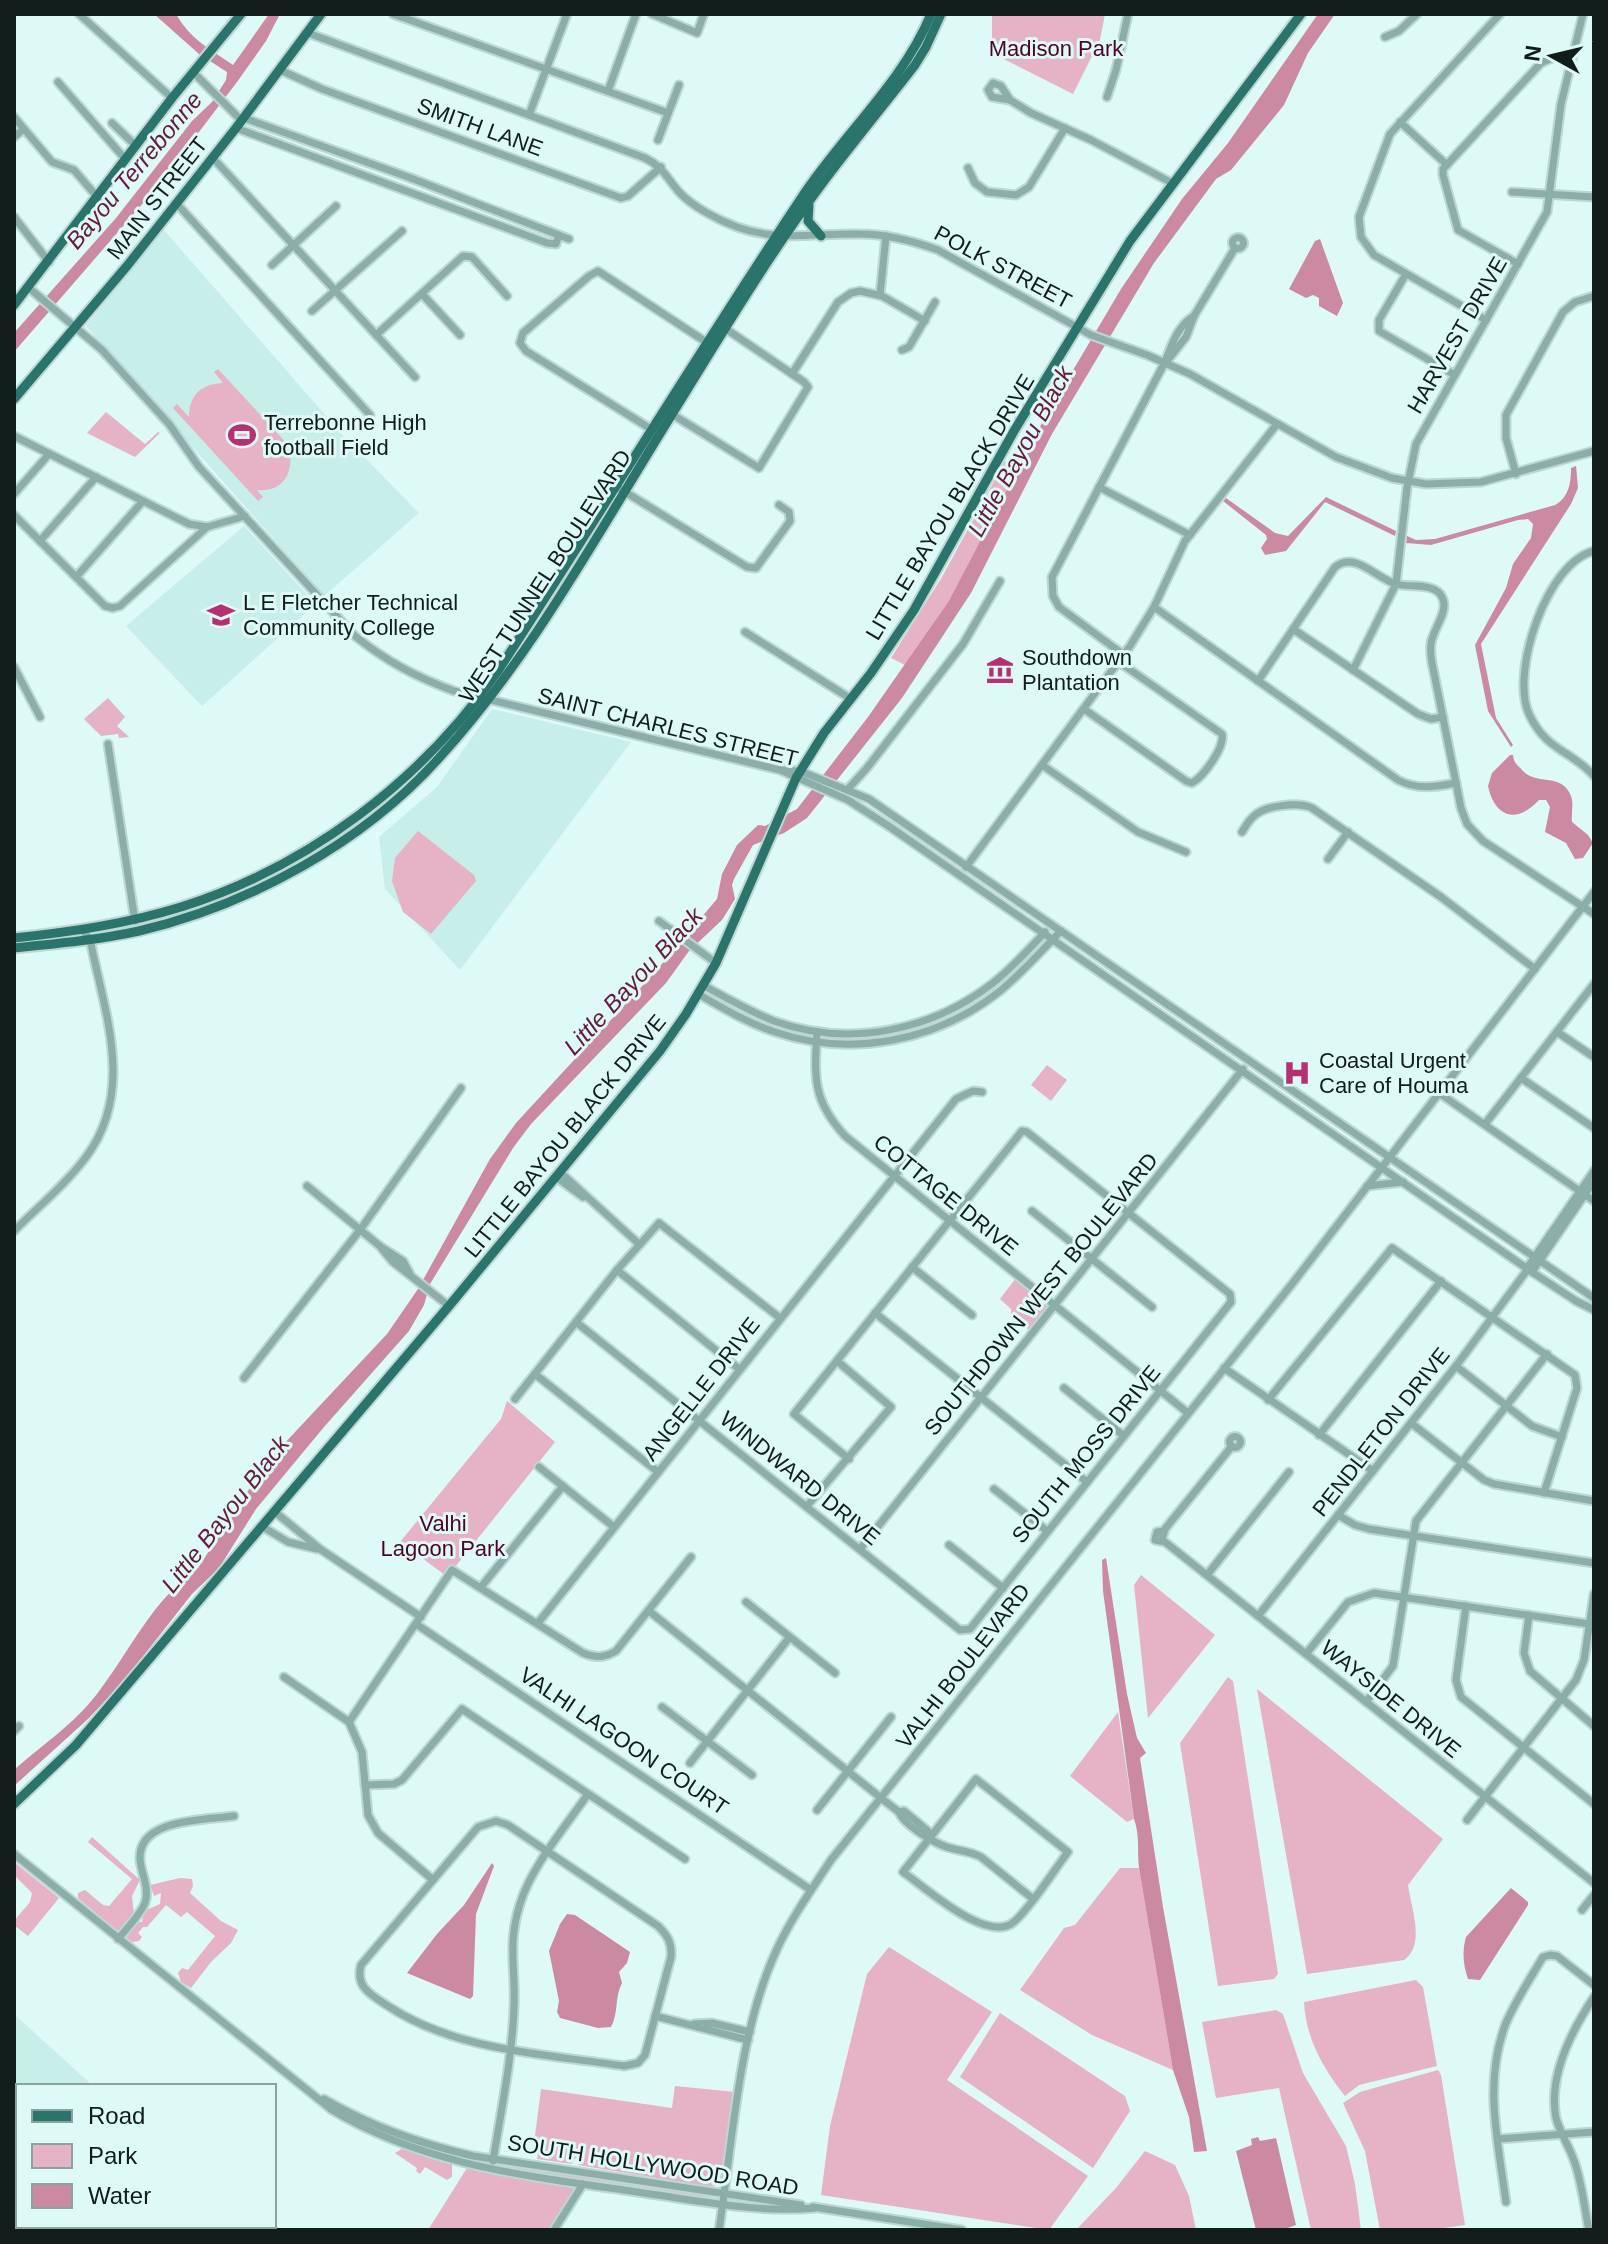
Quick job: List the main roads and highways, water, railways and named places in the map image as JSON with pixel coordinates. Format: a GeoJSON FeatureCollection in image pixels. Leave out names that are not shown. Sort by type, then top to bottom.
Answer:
{"type":"FeatureCollection","features":[{"type":"Feature","properties":{"kind":"main road","name":"MAIN STREET"},"geometry":{"type":"LineString","coordinates":[[14,399],[76,329],[241,122],[321,14]]}},
{"type":"Feature","properties":{"kind":"main road","name":"WEST TUNNEL BOULEVARD"},"geometry":{"type":"LineString","coordinates":[[620,488],[651,429],[668,412],[706,342],[776,236],[907,59],[931,14]]}},
{"type":"Feature","properties":{"kind":"main road","name":"WEST TUNNEL BOULEVARD"},"geometry":{"type":"LineString","coordinates":[[14,938],[137,931],[227,901],[331,848],[411,786],[437,761],[483,699],[498,671],[809,204],[838,155],[915,65],[941,14]]}},
{"type":"Feature","properties":{"kind":"main road","name":"LITTLE BAYOU BLACK DRIVE"},"geometry":{"type":"LineString","coordinates":[[14,1804],[76,1745],[449,1306],[660,1051],[716,963],[798,774],[824,733],[914,610],[1014,431],[1130,241],[1301,15]]}},
{"type":"Feature","properties":{"kind":"main road"},"geometry":{"type":"LineString","coordinates":[[14,305],[237,16]]}},
{"type":"Feature","properties":{"kind":"main road"},"geometry":{"type":"LineString","coordinates":[[809,204],[808,221],[821,236]]}},
{"type":"Feature","properties":{"kind":"main road","name":"WEST TUNNEL BOULEVARD"},"geometry":{"type":"LineString","coordinates":[[14,948],[86,935],[182,907],[277,866],[316,844],[400,781],[483,699]]}},
{"type":"Feature","properties":{"kind":"water"},"geometry":{"type":"Polygon","coordinates":[[[154,14],[176,14],[194,37],[233,65],[269,14],[280,14],[266,41],[237,82],[157,187],[14,352],[14,333],[116,218],[192,121],[212,102],[226,80],[227,72],[199,54],[154,14]]]}},
{"type":"Feature","properties":{"kind":"water"},"geometry":{"type":"Polygon","coordinates":[[[1318,14],[1335,14],[1308,53],[1284,105],[1231,170],[1216,179],[1154,263],[1052,434],[971,593],[902,698],[807,818],[784,833],[753,845],[734,879],[735,899],[722,920],[689,951],[666,983],[531,1124],[513,1148],[430,1284],[424,1305],[409,1331],[256,1509],[219,1568],[192,1594],[122,1683],[88,1719],[14,1786],[14,1770],[88,1705],[167,1595],[198,1568],[266,1463],[387,1334],[418,1289],[490,1159],[516,1123],[656,971],[717,899],[722,874],[737,845],[758,825],[765,826],[797,809],[868,717],[949,601],[1043,421],[1121,289],[1182,199],[1228,143],[1318,14]]]}},
{"type":"Feature","properties":{"kind":"water"},"geometry":{"type":"Polygon","coordinates":[[[1320,239],[1343,303],[1337,316],[1319,306],[1319,298],[1313,295],[1306,298],[1289,289],[1315,241],[1320,239]]]}},
{"type":"Feature","properties":{"kind":"water"},"geometry":{"type":"Polygon","coordinates":[[[1576,466],[1578,488],[1571,504],[1481,644],[1496,718],[1513,745],[1511,747],[1488,711],[1475,645],[1506,588],[1513,564],[1531,538],[1533,524],[1528,519],[1518,520],[1431,545],[1406,543],[1407,536],[1416,540],[1435,539],[1555,505],[1566,494],[1571,468],[1576,466]]]}},
{"type":"Feature","properties":{"kind":"water"},"geometry":{"type":"Polygon","coordinates":[[[1326,497],[1396,531],[1395,536],[1325,502],[1286,551],[1265,555],[1261,548],[1266,535],[1223,501],[1226,498],[1275,533],[1288,536],[1326,497]]]}},
{"type":"Feature","properties":{"kind":"water"},"geometry":{"type":"Polygon","coordinates":[[[1510,755],[1528,775],[1555,781],[1567,789],[1572,799],[1572,822],[1593,843],[1583,858],[1575,859],[1566,843],[1545,832],[1550,807],[1546,800],[1539,800],[1531,808],[1515,815],[1501,811],[1496,805],[1488,786],[1492,773],[1510,755]]]}},
{"type":"Feature","properties":{"kind":"water"},"geometry":{"type":"Polygon","coordinates":[[[1106,1558],[1127,1694],[1137,1738],[1146,1753],[1140,1758],[1207,2151],[1194,2152],[1189,2117],[1173,2070],[1139,1868],[1137,1831],[1103,1591],[1102,1560],[1106,1558]]]}},
{"type":"Feature","properties":{"kind":"water"},"geometry":{"type":"Polygon","coordinates":[[[492,1863],[494,1866],[476,1914],[473,1996],[470,1999],[407,1973],[464,1905],[492,1863]]]}},
{"type":"Feature","properties":{"kind":"water"},"geometry":{"type":"Polygon","coordinates":[[[1511,1888],[1528,1905],[1480,1980],[1468,1979],[1464,1958],[1466,1937],[1511,1888]]]}},
{"type":"Feature","properties":{"kind":"water"},"geometry":{"type":"Polygon","coordinates":[[[567,1914],[575,1915],[630,1952],[627,1963],[619,1972],[622,1983],[611,2027],[598,2028],[560,2018],[557,2012],[559,2001],[549,1951],[567,1914]]]}},
{"type":"Feature","properties":{"kind":"water"},"geometry":{"type":"Polygon","coordinates":[[[1258,2137],[1260,2141],[1276,2138],[1296,2225],[1282,2230],[1256,2230],[1236,2151],[1252,2145],[1251,2139],[1258,2137]]]}},
{"type":"Feature","properties":{"kind":"place","name":"Terrebonne High football Field"},"geometry":{"type":"Point","coordinates":[242,435]}},
{"type":"Feature","properties":{"kind":"place","name":"L E Fletcher Technical Community College"},"geometry":{"type":"Point","coordinates":[221,615]}},
{"type":"Feature","properties":{"kind":"place","name":"Southdown Plantation"},"geometry":{"type":"Point","coordinates":[1000,670]}},
{"type":"Feature","properties":{"kind":"place","name":"Coastal Urgent Care of Houma"},"geometry":{"type":"Point","coordinates":[1297,1073]}},
{"type":"Feature","properties":{"kind":"park label","name":"Madison Park"},"geometry":{"type":"Point","coordinates":[1056,48]}},
{"type":"Feature","properties":{"kind":"park label","name":"Valhi Lagoon Park"},"geometry":{"type":"Point","coordinates":[443,1536]}},
{"type":"Feature","properties":{"kind":"water label","name":"Bayou Terrebonne"},"geometry":{"type":"Point","coordinates":[134,170]}},
{"type":"Feature","properties":{"kind":"water label","name":"Little Bayou Black"},"geometry":{"type":"Point","coordinates":[1020,451]}},
{"type":"Feature","properties":{"kind":"water label","name":"Little Bayou Black"},"geometry":{"type":"Point","coordinates":[633,981]}},
{"type":"Feature","properties":{"kind":"water label","name":"Little Bayou Black"},"geometry":{"type":"Point","coordinates":[225,1514]}}]}
